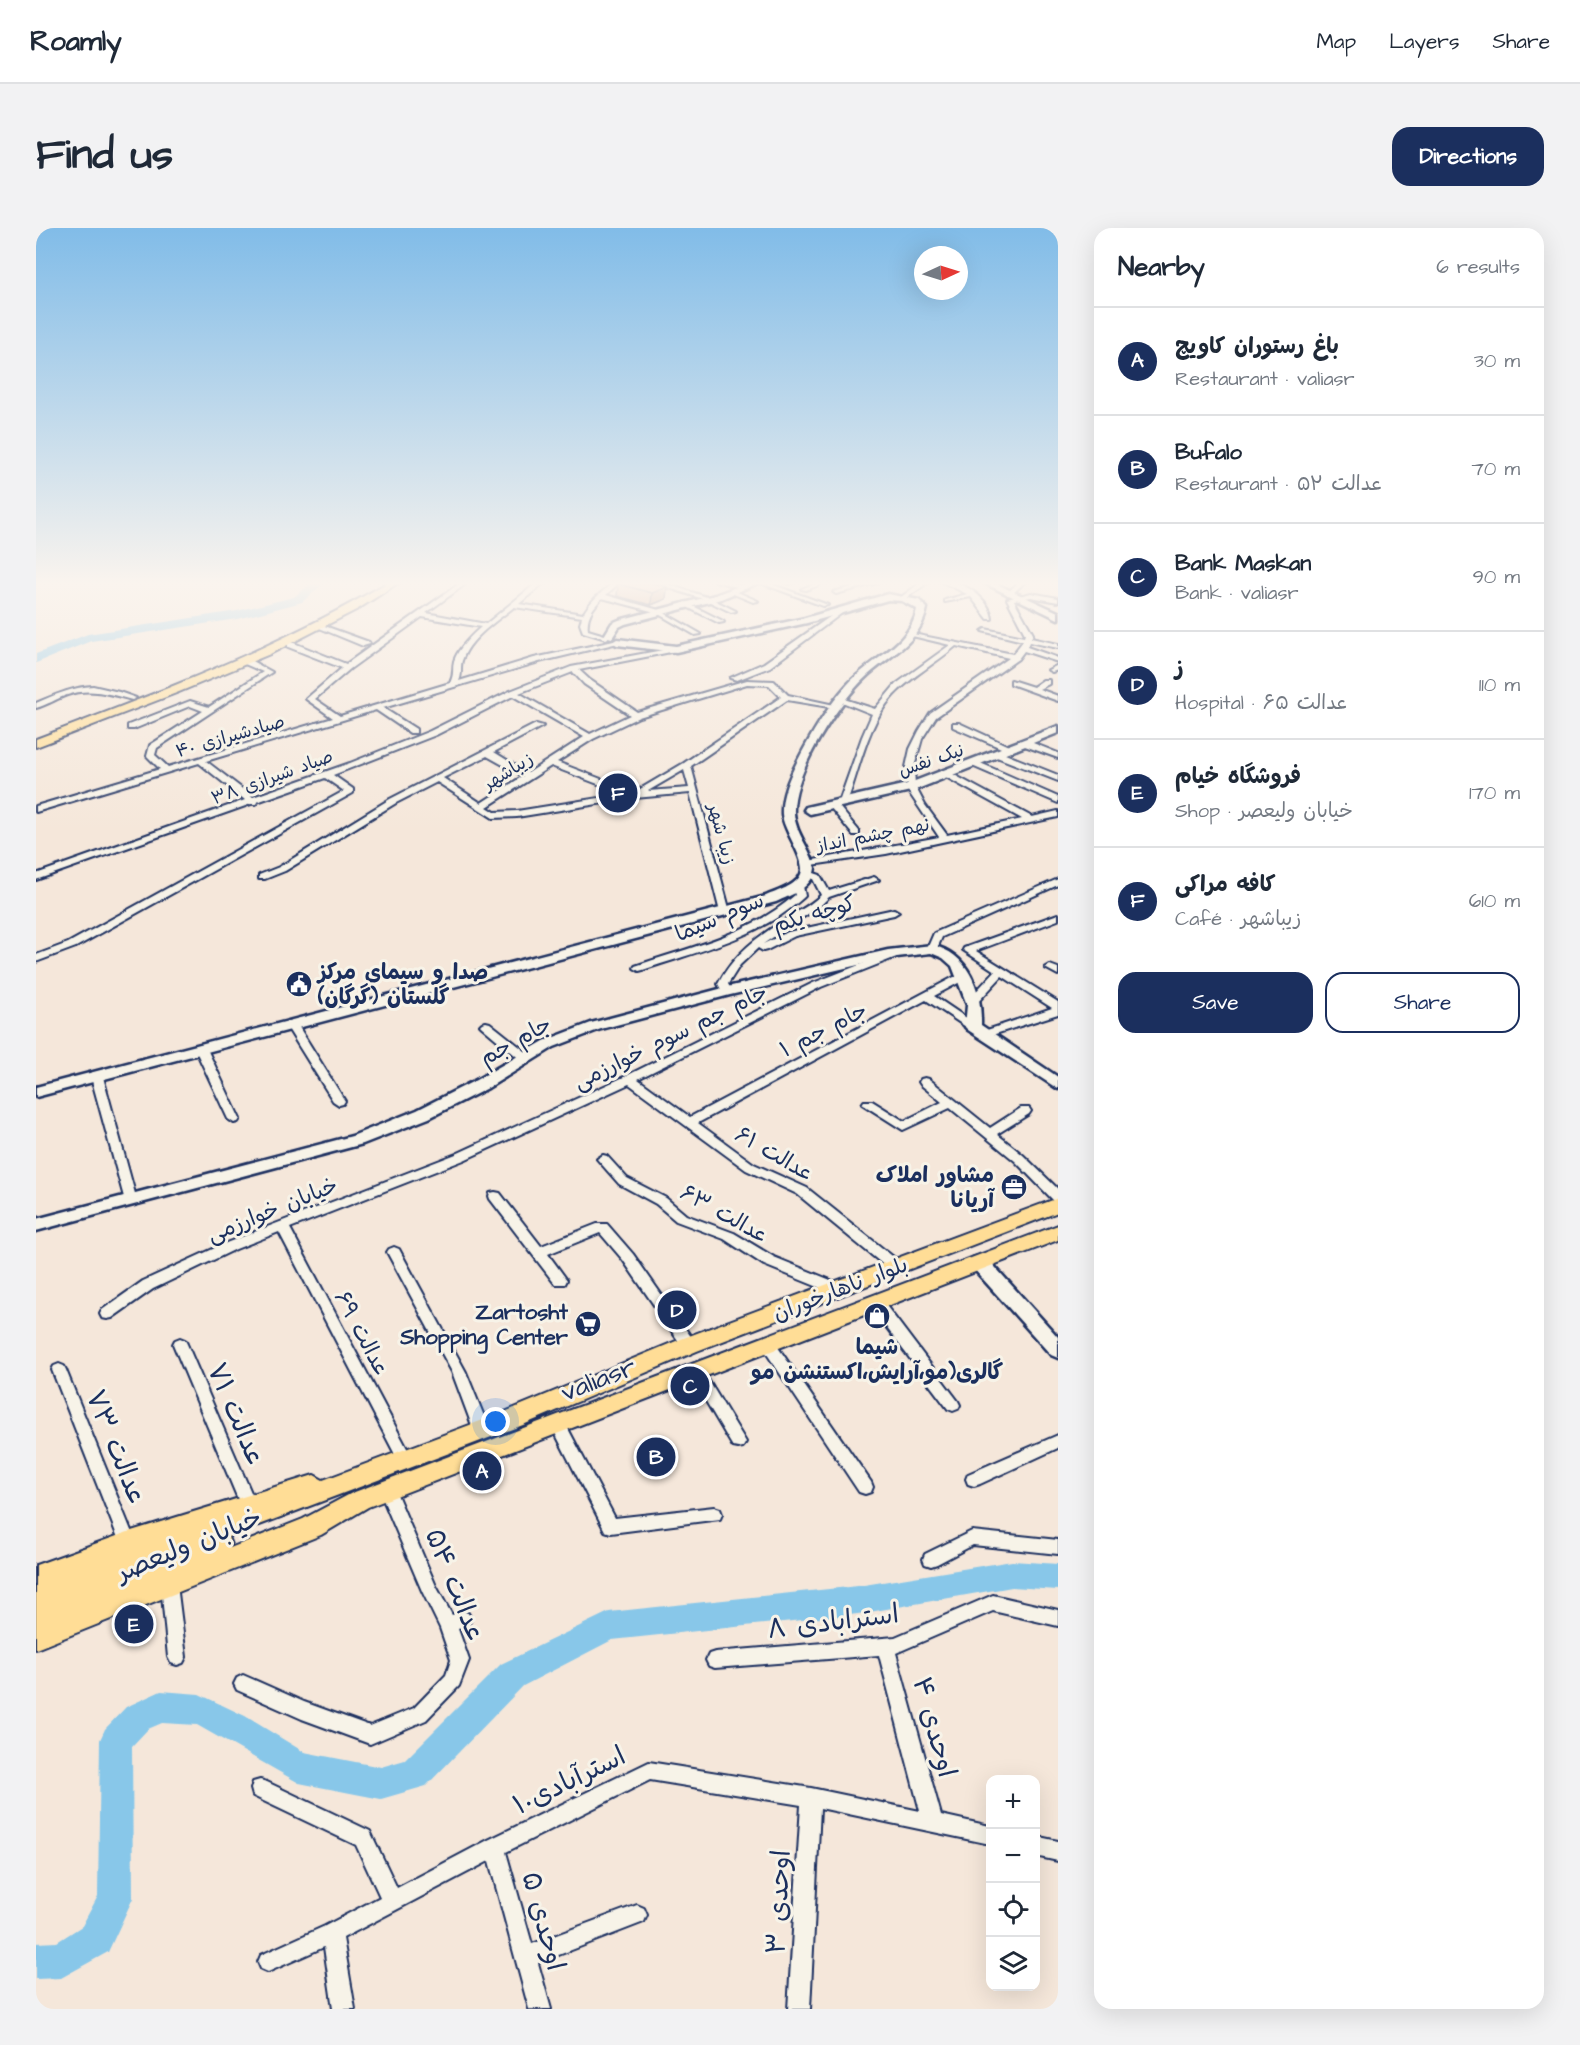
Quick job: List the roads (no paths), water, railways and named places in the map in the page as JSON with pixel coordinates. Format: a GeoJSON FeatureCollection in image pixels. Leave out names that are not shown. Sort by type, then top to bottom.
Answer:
{"type":"FeatureCollection","features":[{"type":"Feature","properties":{"kind":"main road"},"geometry":{"type":"LineString","coordinates":[[36,738],[214,664]]}},
{"type":"Feature","properties":{"kind":"main road"},"geometry":{"type":"LineString","coordinates":[[36,743],[233,664]]}},
{"type":"Feature","properties":{"kind":"main road","name":"بلوار ناهارخوران"},"geometry":{"type":"LineString","coordinates":[[357,1489],[405,1459],[482,1431],[520,1428],[689,1345],[1058,1205]]}},
{"type":"Feature","properties":{"kind":"main road","name":"valiasr"},"geometry":{"type":"LineString","coordinates":[[357,1489],[387,1490],[520,1428],[559,1425],[1058,1233]]}},
{"type":"Feature","properties":{"kind":"main road","name":"خیابان ولیعصر"},"geometry":{"type":"LineString","coordinates":[[36,1576],[128,1543],[307,1486],[357,1489]]}},
{"type":"Feature","properties":{"kind":"main road"},"geometry":{"type":"LineString","coordinates":[[36,1599],[308,1498],[357,1489]]}},
{"type":"Feature","properties":{"kind":"main road"},"geometry":{"type":"LineString","coordinates":[[36,1615],[309,1510],[357,1489]]}},
{"type":"Feature","properties":{"kind":"main road","name":"خیابان ولیعصر"},"geometry":{"type":"LineString","coordinates":[[36,1637],[312,1527],[357,1489]]}},
{"type":"Feature","properties":{"kind":"street"},"geometry":{"type":"LineString","coordinates":[[166,770],[152,756],[153,747],[268,672],[252,664]]}},
{"type":"Feature","properties":{"kind":"street"},"geometry":{"type":"LineString","coordinates":[[340,664],[347,667]]}},
{"type":"Feature","properties":{"kind":"street"},"geometry":{"type":"LineString","coordinates":[[339,719],[310,699],[351,664]]}},
{"type":"Feature","properties":{"kind":"street"},"geometry":{"type":"LineString","coordinates":[[453,686],[459,673],[457,664]]}},
{"type":"Feature","properties":{"kind":"street","name":"۴۰ صیادشیرازی"},"geometry":{"type":"LineString","coordinates":[[36,808],[524,664]]}},
{"type":"Feature","properties":{"kind":"street","name":"صیاد شیرازی ۳۸"},"geometry":{"type":"LineString","coordinates":[[36,877],[327,775],[434,733],[513,693],[574,669],[600,664]]}},
{"type":"Feature","properties":{"kind":"street"},"geometry":{"type":"LineString","coordinates":[[633,713],[737,678],[768,664]]}},
{"type":"Feature","properties":{"kind":"street"},"geometry":{"type":"LineString","coordinates":[[804,875],[789,822],[789,796],[806,756],[838,703],[857,680],[875,664]]}},
{"type":"Feature","properties":{"kind":"street"},"geometry":{"type":"LineString","coordinates":[[856,832],[838,803],[878,713],[904,682],[928,664]]}},
{"type":"Feature","properties":{"kind":"street"},"geometry":{"type":"LineString","coordinates":[[944,838],[911,787],[911,756],[924,726],[933,715],[1005,664]]}},
{"type":"Feature","properties":{"kind":"street"},"geometry":{"type":"LineString","coordinates":[[574,669],[587,682],[633,713],[747,682],[771,683],[786,697],[838,703],[878,713]]}},
{"type":"Feature","properties":{"kind":"street"},"geometry":{"type":"LineString","coordinates":[[1033,678],[1018,684],[1032,690],[1046,688]]}},
{"type":"Feature","properties":{"kind":"street"},"geometry":{"type":"LineString","coordinates":[[36,706],[70,691],[98,687],[132,698]]}},
{"type":"Feature","properties":{"kind":"street"},"geometry":{"type":"LineString","coordinates":[[1032,690],[1046,688]]}},
{"type":"Feature","properties":{"kind":"street"},"geometry":{"type":"LineString","coordinates":[[1046,688],[1058,699]]}},
{"type":"Feature","properties":{"kind":"street"},"geometry":{"type":"LineString","coordinates":[[513,693],[590,737]]}},
{"type":"Feature","properties":{"kind":"street"},"geometry":{"type":"LineString","coordinates":[[635,795],[687,765],[786,697]]}},
{"type":"Feature","properties":{"kind":"street"},"geometry":{"type":"LineString","coordinates":[[131,727],[190,703],[209,711]]}},
{"type":"Feature","properties":{"kind":"street"},"geometry":{"type":"LineString","coordinates":[[378,708],[413,731]]}},
{"type":"Feature","properties":{"kind":"street","name":"زیباشهر"},"geometry":{"type":"LineString","coordinates":[[482,806],[590,737],[633,713]]}},
{"type":"Feature","properties":{"kind":"street"},"geometry":{"type":"LineString","coordinates":[[956,725],[1011,749]]}},
{"type":"Feature","properties":{"kind":"street"},"geometry":{"type":"LineString","coordinates":[[262,877],[282,869],[393,801],[539,726]]}},
{"type":"Feature","properties":{"kind":"street","name":"نیک نفس"},"geometry":{"type":"LineString","coordinates":[[810,810],[911,787],[1058,729]]}},
{"type":"Feature","properties":{"kind":"street"},"geometry":{"type":"LineString","coordinates":[[1024,742],[1058,756]]}},
{"type":"Feature","properties":{"kind":"street"},"geometry":{"type":"LineString","coordinates":[[487,752],[530,777]]}},
{"type":"Feature","properties":{"kind":"street"},"geometry":{"type":"LineString","coordinates":[[997,754],[1058,778]]}},
{"type":"Feature","properties":{"kind":"street"},"geometry":{"type":"LineString","coordinates":[[200,760],[253,802]]}},
{"type":"Feature","properties":{"kind":"street"},"geometry":{"type":"LineString","coordinates":[[975,761],[1058,800]]}},
{"type":"Feature","properties":{"kind":"street","name":"زیباشهر"},"geometry":{"type":"LineString","coordinates":[[552,763],[635,795]]}},
{"type":"Feature","properties":{"kind":"street","name":"زیبا شهر"},"geometry":{"type":"LineString","coordinates":[[687,765],[725,912]]}},
{"type":"Feature","properties":{"kind":"street"},"geometry":{"type":"LineString","coordinates":[[947,774],[1031,820]]}},
{"type":"Feature","properties":{"kind":"street"},"geometry":{"type":"LineString","coordinates":[[36,959],[72,945],[350,791],[327,775]]}},
{"type":"Feature","properties":{"kind":"street"},"geometry":{"type":"LineString","coordinates":[[437,778],[493,815],[517,814],[635,795],[692,790]]}},
{"type":"Feature","properties":{"kind":"street","name":"نهم چشم انداز"},"geometry":{"type":"LineString","coordinates":[[804,875],[944,838],[1058,814]]}},
{"type":"Feature","properties":{"kind":"street"},"geometry":{"type":"LineString","coordinates":[[36,1092],[771,900],[804,875],[817,877],[826,896]]}},
{"type":"Feature","properties":{"kind":"street","name":"سوم سیما"},"geometry":{"type":"LineString","coordinates":[[782,927],[752,934],[643,971],[746,930],[792,905],[800,896],[804,875]]}},
{"type":"Feature","properties":{"kind":"street"},"geometry":{"type":"LineString","coordinates":[[727,991],[723,984],[728,972],[782,927],[819,905],[826,896],[874,880]]}},
{"type":"Feature","properties":{"kind":"street"},"geometry":{"type":"LineString","coordinates":[[979,1031],[973,1000],[958,964],[948,955],[932,950],[938,935],[980,919],[1032,891],[1058,882]]}},
{"type":"Feature","properties":{"kind":"street","name":"کوچه یکم"},"geometry":{"type":"LineString","coordinates":[[745,956],[792,934],[894,912]]}},
{"type":"Feature","properties":{"kind":"street"},"geometry":{"type":"LineString","coordinates":[[1058,918],[968,950],[1058,1009]]}},
{"type":"Feature","properties":{"kind":"street","name":"جام جم"},"geometry":{"type":"LineString","coordinates":[[36,1226],[357,1140],[423,1114],[549,1044],[596,1026],[727,991],[899,953],[932,950]]}},
{"type":"Feature","properties":{"kind":"street","name":"جام جم سوم خوارزمی"},"geometry":{"type":"LineString","coordinates":[[460,1157],[630,1079],[817,985],[899,953]]}},
{"type":"Feature","properties":{"kind":"street"},"geometry":{"type":"LineString","coordinates":[[973,1000],[1001,971]]}},
{"type":"Feature","properties":{"kind":"street","name":"۱ جام جم"},"geometry":{"type":"LineString","coordinates":[[688,1122],[928,997],[958,979]]}},
{"type":"Feature","properties":{"kind":"street"},"geometry":{"type":"LineString","coordinates":[[928,997],[1058,1084]]}},
{"type":"Feature","properties":{"kind":"street"},"geometry":{"type":"LineString","coordinates":[[979,1031],[1058,1009]]}},
{"type":"Feature","properties":{"kind":"street"},"geometry":{"type":"LineString","coordinates":[[291,1024],[339,1101]]}},
{"type":"Feature","properties":{"kind":"street"},"geometry":{"type":"LineString","coordinates":[[486,1025],[526,1058]]}},
{"type":"Feature","properties":{"kind":"street"},"geometry":{"type":"LineString","coordinates":[[201,1049],[234,1119]]}},
{"type":"Feature","properties":{"kind":"street"},"geometry":{"type":"LineString","coordinates":[[97,1077],[131,1201]]}},
{"type":"Feature","properties":{"kind":"street","name":"عدالت ۶۱"},"geometry":{"type":"LineString","coordinates":[[630,1079],[750,1167],[802,1191],[861,1236],[896,1267]]}},
{"type":"Feature","properties":{"kind":"street"},"geometry":{"type":"LineString","coordinates":[[925,1082],[1019,1158],[1058,1197]]}},
{"type":"Feature","properties":{"kind":"street"},"geometry":{"type":"LineString","coordinates":[[868,1104],[903,1126],[950,1103]]}},
{"type":"Feature","properties":{"kind":"street"},"geometry":{"type":"LineString","coordinates":[[989,1134],[1025,1111]]}},
{"type":"Feature","properties":{"kind":"street","name":"خیابان خوارزمی"},"geometry":{"type":"LineString","coordinates":[[107,1314],[148,1285],[231,1246],[460,1157]]}},
{"type":"Feature","properties":{"kind":"street","name":"عدالت ۶۳"},"geometry":{"type":"LineString","coordinates":[[603,1159],[623,1181],[653,1196],[681,1218],[729,1236],[769,1262],[838,1289]]}},
{"type":"Feature","properties":{"kind":"street"},"geometry":{"type":"LineString","coordinates":[[495,1196],[560,1280]]}},
{"type":"Feature","properties":{"kind":"street","name":"عدالت ۶۹"},"geometry":{"type":"LineString","coordinates":[[283,1227],[405,1459]]}},
{"type":"Feature","properties":{"kind":"street"},"geometry":{"type":"LineString","coordinates":[[538,1253],[602,1227],[628,1257],[689,1345]]}},
{"type":"Feature","properties":{"kind":"street"},"geometry":{"type":"LineString","coordinates":[[394,1252],[459,1372],[482,1431]]}},
{"type":"Feature","properties":{"kind":"street"},"geometry":{"type":"LineString","coordinates":[[980,1263],[1058,1350]]}},
{"type":"Feature","properties":{"kind":"street"},"geometry":{"type":"LineString","coordinates":[[876,1303],[953,1405]]}},
{"type":"Feature","properties":{"kind":"street","name":"عدالت ۷۱"},"geometry":{"type":"LineString","coordinates":[[180,1344],[248,1504]]}},
{"type":"Feature","properties":{"kind":"street"},"geometry":{"type":"LineString","coordinates":[[768,1344],[865,1487]]}},
{"type":"Feature","properties":{"kind":"street","name":"عدالت ۷۳"},"geometry":{"type":"LineString","coordinates":[[58,1370],[128,1543]]}},
{"type":"Feature","properties":{"kind":"street"},"geometry":{"type":"LineString","coordinates":[[696,1372],[738,1442]]}},
{"type":"Feature","properties":{"kind":"street"},"geometry":{"type":"LineString","coordinates":[[559,1425],[611,1526],[714,1514]]}},
{"type":"Feature","properties":{"kind":"street"},"geometry":{"type":"LineString","coordinates":[[974,1479],[1058,1441]]}},
{"type":"Feature","properties":{"kind":"street","name":"عدالت ۵۴"},"geometry":{"type":"LineString","coordinates":[[243,1684],[302,1710],[370,1735],[420,1714],[453,1680],[460,1660],[455,1622],[430,1592],[387,1490]]}},
{"type":"Feature","properties":{"kind":"street"},"geometry":{"type":"LineString","coordinates":[[931,1559],[972,1538],[1058,1547]]}},
{"type":"Feature","properties":{"kind":"street"},"geometry":{"type":"LineString","coordinates":[[168,1585],[177,1657]]}},
{"type":"Feature","properties":{"kind":"street","name":"۸ استرابادی"},"geometry":{"type":"LineString","coordinates":[[715,1660],[896,1645],[993,1603],[1058,1618]]}},
{"type":"Feature","properties":{"kind":"street","name":"۴ اوحدی"},"geometry":{"type":"LineString","coordinates":[[885,1646],[933,1822]]}},
{"type":"Feature","properties":{"kind":"street","name":"استرآبادی۱۰"},"geometry":{"type":"LineString","coordinates":[[268,1962],[332,1933],[495,1847],[649,1772],[811,1797],[986,1834]]}},
{"type":"Feature","properties":{"kind":"street"},"geometry":{"type":"LineString","coordinates":[[260,1788],[363,1838],[393,1901]]}},
{"type":"Feature","properties":{"kind":"street","name":"۳ اوحدی"},"geometry":{"type":"LineString","coordinates":[[799,2009],[811,1797]]}},
{"type":"Feature","properties":{"kind":"street","name":"۵ اوحدی"},"geometry":{"type":"LineString","coordinates":[[495,1847],[540,2009]]}},
{"type":"Feature","properties":{"kind":"street"},"geometry":{"type":"LineString","coordinates":[[1040,1847],[1058,1851]]}},
{"type":"Feature","properties":{"kind":"street"},"geometry":{"type":"LineString","coordinates":[[526,1957],[637,1915]]}},
{"type":"Feature","properties":{"kind":"street"},"geometry":{"type":"LineString","coordinates":[[332,1933],[344,2009]]}},
{"type":"Feature","properties":{"kind":"waterway"},"geometry":{"type":"LineString","coordinates":[[36,1961],[61,1960],[95,1939],[115,1898],[116,1740],[137,1718],[161,1707],[199,1710],[234,1727],[299,1767],[381,1783],[414,1774],[512,1675],[609,1626],[858,1600],[1012,1574],[1058,1577]]}},
{"type":"Feature","properties":{"kind":"place","name":"کافه مراکی"},"geometry":{"type":"Point","coordinates":[618,793]}},
{"type":"Feature","properties":{"kind":"place","name":"صدا و سیمای مرکز گلستان (گرگان)"},"geometry":{"type":"Point","coordinates":[299,984]}},
{"type":"Feature","properties":{"kind":"place","name":"مشاور املاک آریانا"},"geometry":{"type":"Point","coordinates":[1014,1187]}},
{"type":"Feature","properties":{"kind":"place","name":"ز"},"geometry":{"type":"Point","coordinates":[677,1310]}},
{"type":"Feature","properties":{"kind":"place","name":"شیما گالری(مو،آرایش،اکستنشن مو"},"geometry":{"type":"Point","coordinates":[877,1316]}},
{"type":"Feature","properties":{"kind":"place","name":"Zartosht Shopping Center"},"geometry":{"type":"Point","coordinates":[588,1324]}},
{"type":"Feature","properties":{"kind":"place","name":"Bank Maskan"},"geometry":{"type":"Point","coordinates":[690,1386]}},
{"type":"Feature","properties":{"kind":"place","name":"Bufalo"},"geometry":{"type":"Point","coordinates":[656,1457]}},
{"type":"Feature","properties":{"kind":"place","name":"باغ رستوران کاویچ"},"geometry":{"type":"Point","coordinates":[482,1471]}},
{"type":"Feature","properties":{"kind":"place","name":"فروشگاه خیام"},"geometry":{"type":"Point","coordinates":[134,1624]}}]}
